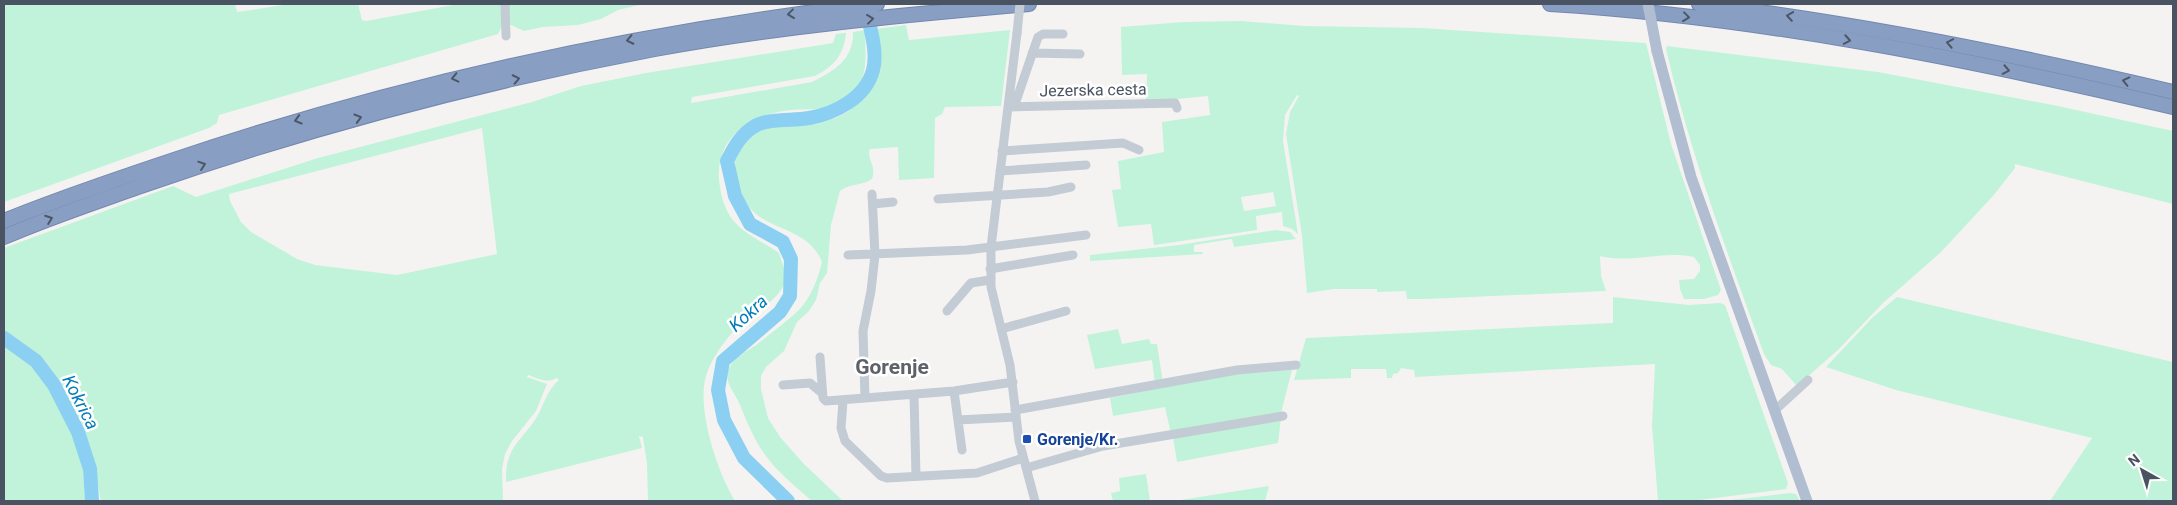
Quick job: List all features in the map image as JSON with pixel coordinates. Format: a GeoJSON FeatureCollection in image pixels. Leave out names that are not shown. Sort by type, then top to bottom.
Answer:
{"type":"FeatureCollection","features":[{"type":"Feature","properties":{"kind":"highway"},"geometry":{"type":"LineString","coordinates":[[4,221],[135,173],[256,133],[424,86],[649,36],[753,19],[877,4]]}},
{"type":"Feature","properties":{"kind":"highway"},"geometry":{"type":"LineString","coordinates":[[4,237],[205,164],[376,112],[480,86],[656,49],[841,23],[1029,4]]}},
{"type":"Feature","properties":{"kind":"highway"},"geometry":{"type":"LineString","coordinates":[[1550,4],[1645,12],[1828,37],[2015,72],[2173,107]]}},
{"type":"Feature","properties":{"kind":"highway"},"geometry":{"type":"LineString","coordinates":[[1699,4],[1927,39],[2173,92]]}},
{"type":"Feature","properties":{"kind":"main road"},"geometry":{"type":"LineString","coordinates":[[1648,4],[1657,51],[1691,177],[1808,501]]}},
{"type":"Feature","properties":{"kind":"street"},"geometry":{"type":"LineString","coordinates":[[505,4],[506,36]]}},
{"type":"Feature","properties":{"kind":"street"},"geometry":{"type":"LineString","coordinates":[[1020,4],[1011,107],[1002,151],[991,247],[990,280],[1013,382],[1023,458],[1035,501]]}},
{"type":"Feature","properties":{"kind":"street"},"geometry":{"type":"LineString","coordinates":[[1011,107],[1038,37],[1043,34],[1063,34]]}},
{"type":"Feature","properties":{"kind":"street"},"geometry":{"type":"LineString","coordinates":[[1032,53],[1080,54]]}},
{"type":"Feature","properties":{"kind":"street","name":"Jezerska cesta"},"geometry":{"type":"LineString","coordinates":[[1011,107],[1175,103],[1177,108]]}},
{"type":"Feature","properties":{"kind":"street"},"geometry":{"type":"LineString","coordinates":[[1002,151],[1123,143],[1139,150]]}},
{"type":"Feature","properties":{"kind":"street"},"geometry":{"type":"LineString","coordinates":[[1000,172],[1086,165]]}},
{"type":"Feature","properties":{"kind":"street"},"geometry":{"type":"LineString","coordinates":[[938,199],[1048,192],[1071,188]]}},
{"type":"Feature","properties":{"kind":"street"},"geometry":{"type":"LineString","coordinates":[[865,398],[863,331],[871,291],[875,255],[872,194]]}},
{"type":"Feature","properties":{"kind":"street"},"geometry":{"type":"LineString","coordinates":[[873,204],[894,202]]}},
{"type":"Feature","properties":{"kind":"street"},"geometry":{"type":"LineString","coordinates":[[848,255],[875,255],[991,247],[1086,235]]}},
{"type":"Feature","properties":{"kind":"street"},"geometry":{"type":"LineString","coordinates":[[990,269],[1073,255]]}},
{"type":"Feature","properties":{"kind":"street"},"geometry":{"type":"LineString","coordinates":[[947,311],[971,283],[990,280]]}},
{"type":"Feature","properties":{"kind":"street"},"geometry":{"type":"LineString","coordinates":[[1002,329],[1066,311]]}},
{"type":"Feature","properties":{"kind":"street"},"geometry":{"type":"LineString","coordinates":[[820,357],[822,393],[826,401],[954,391],[1013,382]]}},
{"type":"Feature","properties":{"kind":"street"},"geometry":{"type":"LineString","coordinates":[[958,420],[1016,414],[1237,370],[1296,365]]}},
{"type":"Feature","properties":{"kind":"street"},"geometry":{"type":"LineString","coordinates":[[1774,411],[1808,380]]}},
{"type":"Feature","properties":{"kind":"street"},"geometry":{"type":"LineString","coordinates":[[783,385],[810,383],[822,393]]}},
{"type":"Feature","properties":{"kind":"street"},"geometry":{"type":"LineString","coordinates":[[954,391],[962,450]]}},
{"type":"Feature","properties":{"kind":"street"},"geometry":{"type":"LineString","coordinates":[[914,395],[916,476]]}},
{"type":"Feature","properties":{"kind":"street"},"geometry":{"type":"LineString","coordinates":[[843,401],[841,428],[845,440],[881,476],[887,478],[977,473],[1023,458]]}},
{"type":"Feature","properties":{"kind":"street"},"geometry":{"type":"LineString","coordinates":[[1026,468],[1103,446],[1283,416]]}},
{"type":"Feature","properties":{"kind":"green space"},"geometry":{"type":"Polygon","coordinates":[[[4,4],[235,4],[237,12],[290,4],[358,4],[362,20],[366,21],[459,4],[504,4],[503,24],[498,34],[219,115],[217,123],[209,128],[4,202],[4,4]]]}},
{"type":"Feature","properties":{"kind":"green space"},"geometry":{"type":"Polygon","coordinates":[[[507,4],[644,4],[618,10],[601,19],[578,25],[543,27],[524,31],[509,24],[507,4]]]}},
{"type":"Feature","properties":{"kind":"green space"},"geometry":{"type":"Polygon","coordinates":[[[1241,21],[1304,26],[1422,28],[1646,43],[1671,144],[1721,290],[1718,295],[1704,299],[1684,299],[1679,280],[1694,279],[1700,271],[1700,265],[1694,257],[1671,255],[1624,259],[1600,256],[1601,276],[1606,291],[1426,299],[1407,299],[1406,291],[1377,292],[1377,289],[1334,289],[1307,293],[1302,236],[1286,134],[1290,112],[1299,96],[1297,95],[1285,115],[1283,141],[1298,234],[1292,229],[1283,226],[1282,212],[1256,216],[1257,230],[1154,245],[1151,224],[1118,227],[1112,190],[1121,189],[1118,161],[1164,152],[1162,122],[1210,115],[1208,96],[1146,102],[1147,74],[1122,75],[1121,27],[1183,22],[1241,21]],[[1273,192],[1241,197],[1244,211],[1276,206],[1273,192]]]}},
{"type":"Feature","properties":{"kind":"green space"},"geometry":{"type":"Polygon","coordinates":[[[906,25],[909,40],[1010,30],[1001,106],[945,107],[942,114],[935,118],[934,178],[899,180],[898,147],[870,149],[869,156],[873,170],[872,179],[840,191],[831,225],[827,273],[820,283],[816,300],[809,311],[797,322],[784,351],[766,367],[761,376],[761,389],[768,418],[780,437],[804,464],[843,501],[812,501],[777,469],[761,449],[729,384],[728,374],[730,367],[738,357],[799,310],[814,287],[822,262],[814,248],[803,239],[753,212],[744,200],[738,183],[735,156],[742,143],[752,135],[764,130],[777,126],[829,120],[843,115],[866,94],[878,68],[880,52],[875,29],[906,25]]]}},
{"type":"Feature","properties":{"kind":"green space"},"geometry":{"type":"Polygon","coordinates":[[[865,30],[865,69],[860,83],[847,98],[830,107],[783,111],[759,118],[739,130],[731,138],[721,158],[719,173],[721,193],[730,215],[743,230],[779,253],[787,278],[782,288],[771,301],[743,321],[731,333],[713,359],[705,380],[704,409],[711,443],[722,475],[735,501],[648,501],[647,464],[643,437],[639,436],[642,448],[506,482],[506,471],[510,454],[535,420],[548,394],[559,380],[556,378],[553,380],[538,379],[528,375],[527,377],[547,384],[536,411],[512,441],[505,454],[502,469],[503,501],[101,501],[90,447],[62,385],[37,358],[4,336],[4,248],[173,186],[196,197],[318,158],[532,102],[581,86],[646,73],[833,43],[836,34],[846,33],[841,53],[837,59],[828,68],[815,76],[692,97],[691,103],[812,82],[835,68],[846,57],[850,50],[853,32],[865,30]],[[482,128],[229,194],[230,201],[241,222],[251,232],[297,259],[315,265],[397,275],[497,254],[482,128]]]}},
{"type":"Feature","properties":{"kind":"green space"},"geometry":{"type":"Polygon","coordinates":[[[1667,46],[1878,72],[2053,105],[2173,131],[2173,204],[2015,164],[2015,168],[1993,196],[1940,253],[1883,303],[1839,349],[1797,386],[1782,369],[1771,365],[1764,354],[1686,127],[1666,49],[1667,46]]]}},
{"type":"Feature","properties":{"kind":"green space"},"geometry":{"type":"Polygon","coordinates":[[[1276,230],[1290,232],[1296,239],[1234,247],[1232,239],[1194,245],[1194,252],[1202,252],[1203,254],[1090,261],[1090,255],[1179,245],[1276,230]]]}},
{"type":"Feature","properties":{"kind":"green space"},"geometry":{"type":"Polygon","coordinates":[[[1613,297],[1689,305],[1720,303],[1725,305],[1788,483],[1786,489],[1692,501],[1658,501],[1652,426],[1655,364],[1415,377],[1414,370],[1401,368],[1398,373],[1393,374],[1392,378],[1387,378],[1386,369],[1351,369],[1351,378],[1294,380],[1306,338],[1613,323],[1613,297]]]}},
{"type":"Feature","properties":{"kind":"green space"},"geometry":{"type":"Polygon","coordinates":[[[1897,297],[2173,362],[2173,501],[2050,501],[2092,438],[1896,390],[1826,367],[1872,318],[1897,297]]]}},
{"type":"Feature","properties":{"kind":"green space"},"geometry":{"type":"Polygon","coordinates":[[[1118,329],[1122,344],[1149,339],[1151,344],[1157,344],[1163,383],[1155,384],[1152,360],[1095,369],[1087,335],[1118,329]]]}},
{"type":"Feature","properties":{"kind":"green space"},"geometry":{"type":"Polygon","coordinates":[[[4,342],[34,363],[40,370],[75,434],[83,468],[85,501],[4,501],[4,342]]]}},
{"type":"Feature","properties":{"kind":"green space"},"geometry":{"type":"Polygon","coordinates":[[[1292,370],[1281,413],[1171,434],[1165,407],[1113,416],[1110,398],[1223,375],[1292,370]]]}},
{"type":"Feature","properties":{"kind":"green space"},"geometry":{"type":"Polygon","coordinates":[[[1281,418],[1278,443],[1177,462],[1173,437],[1281,418]]]}},
{"type":"Feature","properties":{"kind":"green space"},"geometry":{"type":"Polygon","coordinates":[[[1146,474],[1150,501],[1113,501],[1111,493],[1120,491],[1119,478],[1146,474]]]}},
{"type":"Feature","properties":{"kind":"green space"},"geometry":{"type":"Polygon","coordinates":[[[1269,486],[1265,501],[1174,501],[1269,486]]]}},
{"type":"Feature","properties":{"kind":"green space"},"geometry":{"type":"Polygon","coordinates":[[[1790,493],[1796,494],[1800,501],[1722,501],[1790,493]]]}},
{"type":"Feature","properties":{"kind":"waterway","name":"Kokra"},"geometry":{"type":"LineString","coordinates":[[788,501],[744,458],[724,420],[718,390],[723,361],[780,312],[790,296],[791,259],[783,242],[750,224],[735,196],[727,161],[742,137],[755,126],[761,123],[809,118],[829,113],[848,103],[864,89],[873,70],[875,56],[866,9]]}},
{"type":"Feature","properties":{"kind":"waterway","name":"Kokrica"},"geometry":{"type":"LineString","coordinates":[[4,338],[36,361],[54,385],[78,432],[90,469],[92,501]]}},
{"type":"Feature","properties":{"kind":"place","name":"Gorenje/Kr."},"geometry":{"type":"Point","coordinates":[1027,439]}},
{"type":"Feature","properties":{"kind":"district","name":"Gorenje"},"geometry":{"type":"Point","coordinates":[892,367]}}]}
